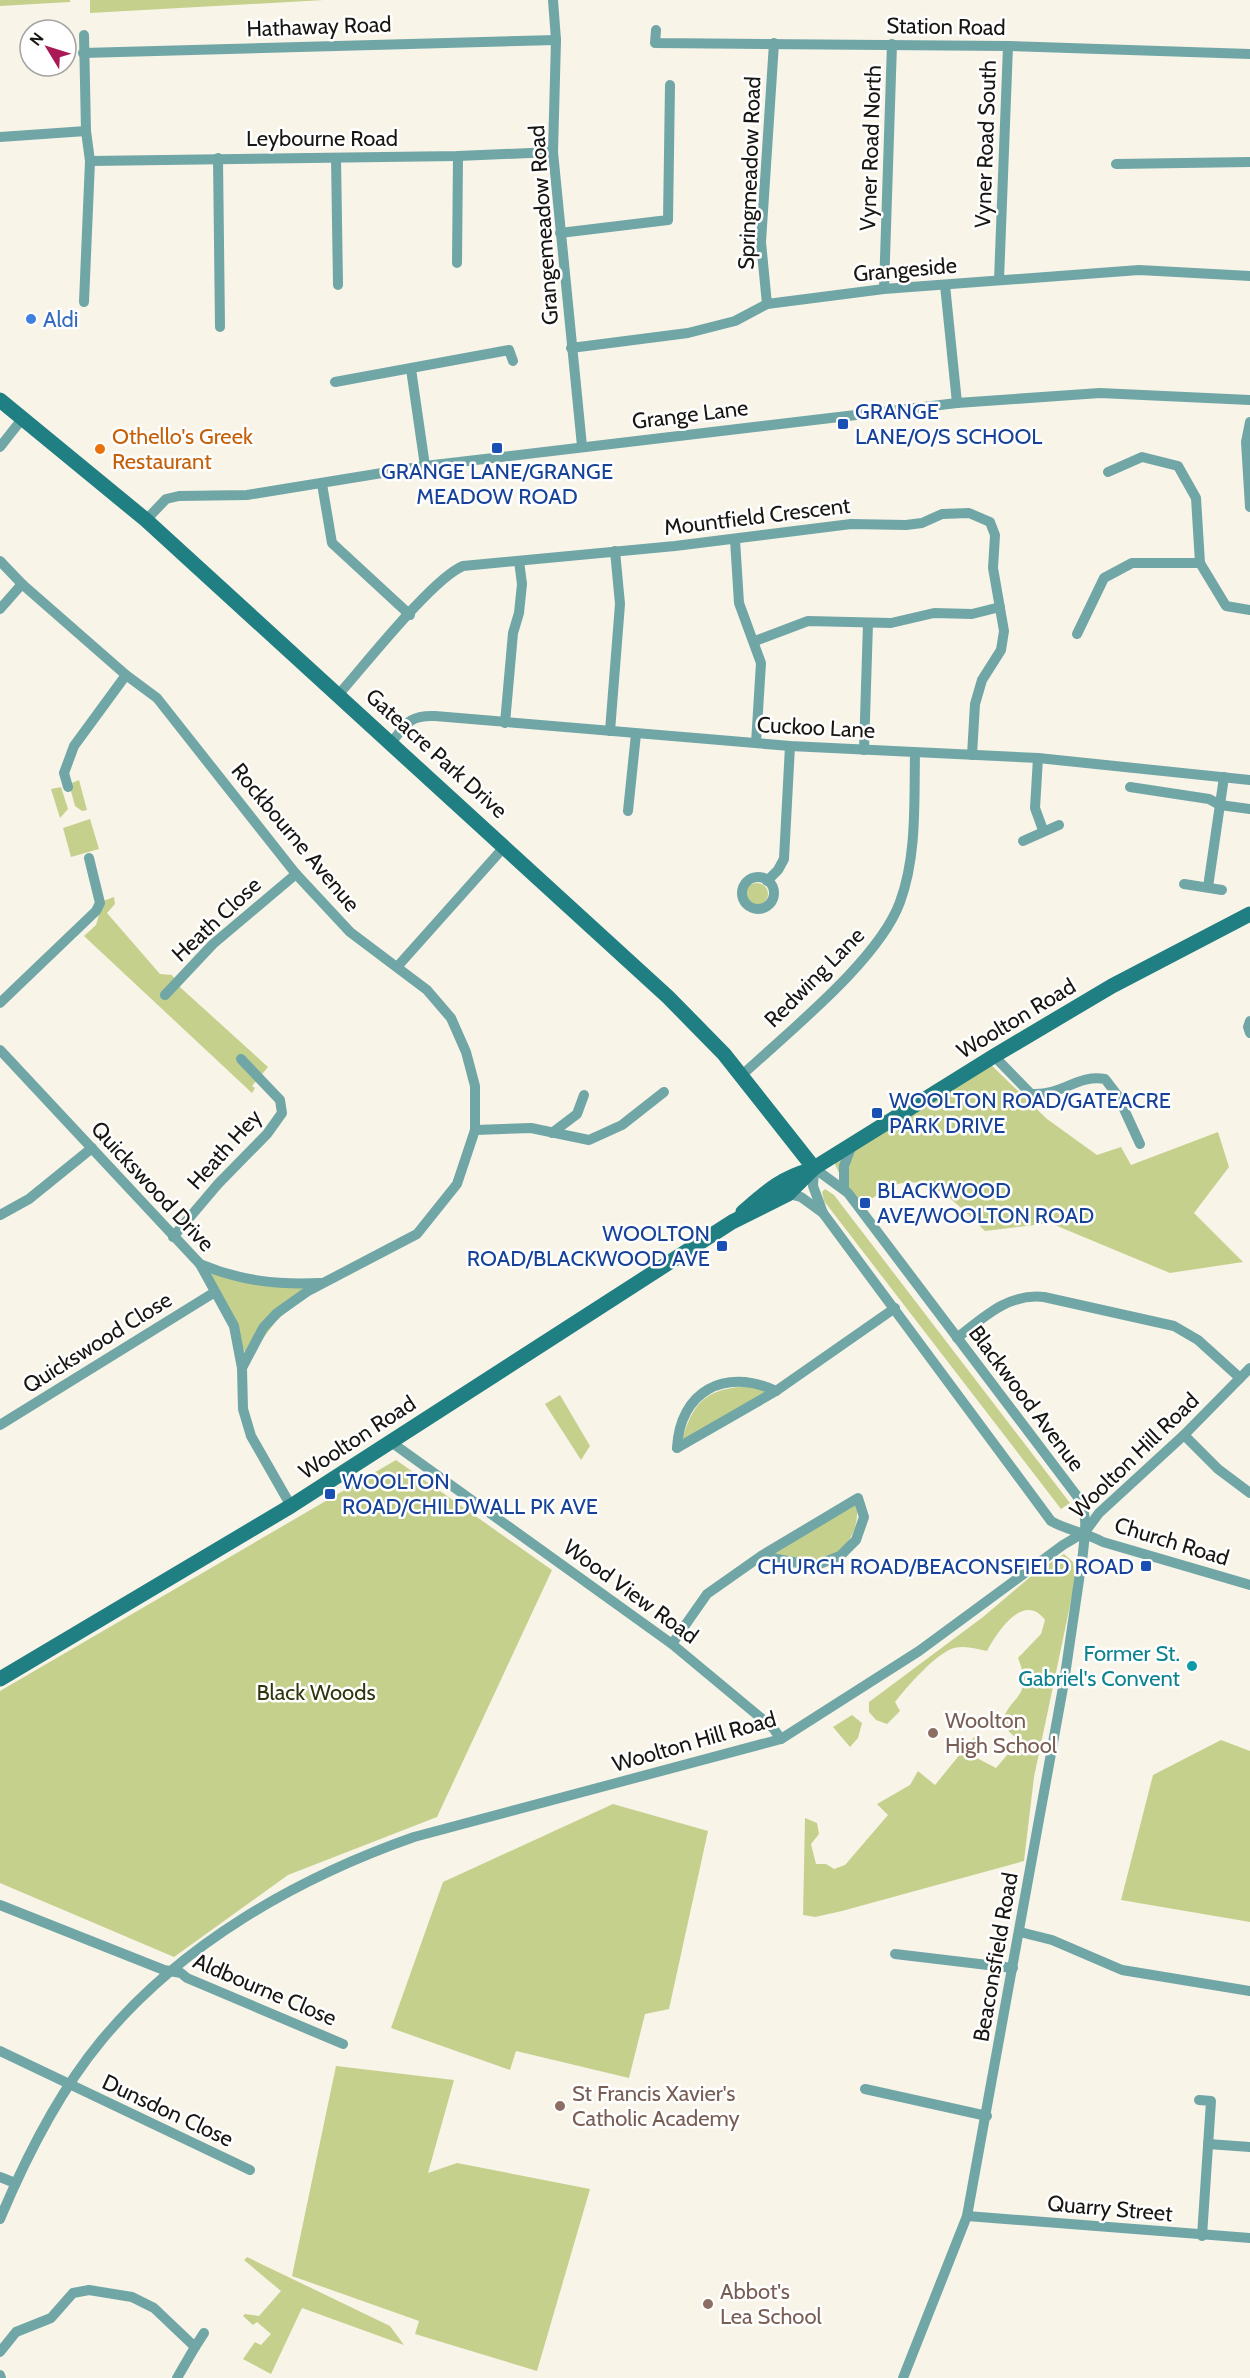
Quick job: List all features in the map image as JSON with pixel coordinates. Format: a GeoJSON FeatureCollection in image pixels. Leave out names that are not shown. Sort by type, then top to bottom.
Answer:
{"type":"FeatureCollection","features":[{"type":"Feature","properties":{"kind":"street","name":"Grangemeadow Road"},"geometry":{"type":"LineString","coordinates":[[554,0],[556,40],[553,152],[582,446]]}},
{"type":"Feature","properties":{"kind":"street","name":"Station Road"},"geometry":{"type":"LineString","coordinates":[[656,30],[655,43],[1008,46],[1250,54]]}},
{"type":"Feature","properties":{"kind":"street"},"geometry":{"type":"LineString","coordinates":[[84,35],[86,131],[90,161],[84,302]]}},
{"type":"Feature","properties":{"kind":"street","name":"Hathaway Road"},"geometry":{"type":"LineString","coordinates":[[83,52],[556,40]]}},
{"type":"Feature","properties":{"kind":"street","name":"Springmeadow Road"},"geometry":{"type":"LineString","coordinates":[[767,304],[761,242],[774,44]]}},
{"type":"Feature","properties":{"kind":"street","name":"Vyner Road North"},"geometry":{"type":"LineString","coordinates":[[884,289],[892,44]]}},
{"type":"Feature","properties":{"kind":"street","name":"Vyner Road South"},"geometry":{"type":"LineString","coordinates":[[999,280],[1008,46]]}},
{"type":"Feature","properties":{"kind":"street"},"geometry":{"type":"LineString","coordinates":[[560,233],[668,220],[670,85]]}},
{"type":"Feature","properties":{"kind":"street"},"geometry":{"type":"LineString","coordinates":[[0,137],[86,131]]}},
{"type":"Feature","properties":{"kind":"street","name":"Leybourne Road"},"geometry":{"type":"LineString","coordinates":[[90,161],[458,156],[553,152]]}},
{"type":"Feature","properties":{"kind":"street"},"geometry":{"type":"LineString","coordinates":[[457,263],[458,156]]}},
{"type":"Feature","properties":{"kind":"street"},"geometry":{"type":"LineString","coordinates":[[218,158],[220,327]]}},
{"type":"Feature","properties":{"kind":"street"},"geometry":{"type":"LineString","coordinates":[[336,158],[338,285]]}},
{"type":"Feature","properties":{"kind":"street"},"geometry":{"type":"LineString","coordinates":[[1116,164],[1250,162]]}},
{"type":"Feature","properties":{"kind":"street","name":"Grangeside"},"geometry":{"type":"LineString","coordinates":[[571,348],[688,333],[735,321],[767,304],[884,289],[1139,270],[1250,276]]}},
{"type":"Feature","properties":{"kind":"street"},"geometry":{"type":"LineString","coordinates":[[945,285],[957,403]]}},
{"type":"Feature","properties":{"kind":"street"},"geometry":{"type":"LineString","coordinates":[[335,382],[509,350],[513,361]]}},
{"type":"Feature","properties":{"kind":"street"},"geometry":{"type":"LineString","coordinates":[[411,369],[425,465]]}},
{"type":"Feature","properties":{"kind":"street","name":"Grange Lane"},"geometry":{"type":"LineString","coordinates":[[146,520],[166,499],[196,494],[247,495],[425,465],[957,403],[1100,393],[1250,400]]}},
{"type":"Feature","properties":{"kind":"street","name":"Gateacre Park Drive"},"geometry":{"type":"LineString","coordinates":[[0,400],[146,520],[392,742],[668,997],[741,1076],[812,1169]]}},
{"type":"Feature","properties":{"kind":"street"},"geometry":{"type":"LineString","coordinates":[[0,447],[22,419]]}},
{"type":"Feature","properties":{"kind":"street"},"geometry":{"type":"LineString","coordinates":[[1250,422],[1246,442],[1250,507]]}},
{"type":"Feature","properties":{"kind":"street"},"geometry":{"type":"LineString","coordinates":[[1108,472],[1142,457],[1178,466],[1196,498],[1200,563],[1226,606],[1250,610]]}},
{"type":"Feature","properties":{"kind":"street"},"geometry":{"type":"LineString","coordinates":[[322,484],[332,543],[410,615]]}},
{"type":"Feature","properties":{"kind":"street","name":"Mountfield Crescent"},"geometry":{"type":"LineString","coordinates":[[339,694],[451,571],[463,566],[735,540],[851,524],[906,525],[922,523],[942,514],[969,513],[990,522],[995,535],[993,568],[1004,631],[1000,650],[982,680],[975,704],[972,755]]}},
{"type":"Feature","properties":{"kind":"street"},"geometry":{"type":"LineString","coordinates":[[735,540],[739,603],[755,641],[761,663],[756,743]]}},
{"type":"Feature","properties":{"kind":"street"},"geometry":{"type":"LineString","coordinates":[[610,731],[620,604],[615,551]]}},
{"type":"Feature","properties":{"kind":"street","name":"Rockbourne Avenue"},"geometry":{"type":"LineString","coordinates":[[0,561],[22,584],[126,675],[157,698],[296,874],[350,932],[428,990],[451,1018],[466,1052],[475,1086],[475,1130],[457,1184],[417,1234],[324,1283],[287,1305],[269,1320],[242,1368]]}},
{"type":"Feature","properties":{"kind":"street"},"geometry":{"type":"LineString","coordinates":[[506,723],[513,633],[519,613],[521,594],[519,561]]}},
{"type":"Feature","properties":{"kind":"street"},"geometry":{"type":"LineString","coordinates":[[1077,634],[1104,578],[1132,563],[1200,563]]}},
{"type":"Feature","properties":{"kind":"street"},"geometry":{"type":"LineString","coordinates":[[0,609],[22,584]]}},
{"type":"Feature","properties":{"kind":"street"},"geometry":{"type":"LineString","coordinates":[[755,641],[808,621],[891,623],[934,613],[972,614],[1000,607]]}},
{"type":"Feature","properties":{"kind":"street"},"geometry":{"type":"LineString","coordinates":[[864,750],[868,623]]}},
{"type":"Feature","properties":{"kind":"street"},"geometry":{"type":"LineString","coordinates":[[68,788],[64,773],[74,746],[126,675]]}},
{"type":"Feature","properties":{"kind":"street","name":"Cuckoo Lane"},"geometry":{"type":"LineString","coordinates":[[392,742],[409,720],[419,716],[790,746],[1038,758],[1250,780]]}},
{"type":"Feature","properties":{"kind":"street"},"geometry":{"type":"LineString","coordinates":[[628,811],[636,734]]}},
{"type":"Feature","properties":{"kind":"street"},"geometry":{"type":"LineString","coordinates":[[767,881],[778,870],[784,859],[790,746]]}},
{"type":"Feature","properties":{"kind":"street","name":"Redwing Lane"},"geometry":{"type":"LineString","coordinates":[[741,1076],[866,957],[885,933],[900,903],[908,873],[915,753]]}},
{"type":"Feature","properties":{"kind":"street"},"geometry":{"type":"LineString","coordinates":[[1038,758],[1035,808],[1043,830]]}},
{"type":"Feature","properties":{"kind":"street"},"geometry":{"type":"LineString","coordinates":[[1208,887],[1224,777]]}},
{"type":"Feature","properties":{"kind":"street"},"geometry":{"type":"LineString","coordinates":[[1130,788],[1209,799],[1220,805],[1250,809]]}},
{"type":"Feature","properties":{"kind":"street"},"geometry":{"type":"LineString","coordinates":[[1023,842],[1043,830],[1059,825]]}},
{"type":"Feature","properties":{"kind":"street"},"geometry":{"type":"LineString","coordinates":[[397,967],[505,846]]}},
{"type":"Feature","properties":{"kind":"street"},"geometry":{"type":"LineString","coordinates":[[0,1003],[96,911],[100,903],[89,858]]}},
{"type":"Feature","properties":{"kind":"street","name":"Heath Close"},"geometry":{"type":"LineString","coordinates":[[165,994],[213,944],[296,874]]}},
{"type":"Feature","properties":{"kind":"street"},"geometry":{"type":"LineString","coordinates":[[1184,884],[1222,890]]}},
{"type":"Feature","properties":{"kind":"street","name":"Woolton Road"},"geometry":{"type":"LineString","coordinates":[[0,1679],[291,1506],[732,1222],[788,1194],[812,1169],[853,1142],[1112,986],[1250,914]]}},
{"type":"Feature","properties":{"kind":"street"},"geometry":{"type":"LineString","coordinates":[[1250,1022],[1248,1027],[1250,1034]]}},
{"type":"Feature","properties":{"kind":"street","name":"Quickswood Drive"},"geometry":{"type":"LineString","coordinates":[[0,1050],[200,1264],[234,1326],[242,1368]]}},
{"type":"Feature","properties":{"kind":"street"},"geometry":{"type":"LineString","coordinates":[[994,1056],[1031,1094],[1048,1095],[1091,1077],[1105,1079],[1119,1096],[1140,1144]]}},
{"type":"Feature","properties":{"kind":"street","name":"Heath Hey"},"geometry":{"type":"LineString","coordinates":[[173,1237],[218,1184],[267,1134],[282,1113],[280,1100],[241,1059]]}},
{"type":"Feature","properties":{"kind":"street"},"geometry":{"type":"LineString","coordinates":[[475,1130],[531,1128],[589,1140],[622,1125],[664,1092]]}},
{"type":"Feature","properties":{"kind":"street"},"geometry":{"type":"LineString","coordinates":[[552,1132],[577,1114],[584,1095]]}},
{"type":"Feature","properties":{"kind":"street"},"geometry":{"type":"LineString","coordinates":[[844,1188],[844,1166],[853,1142]]}},
{"type":"Feature","properties":{"kind":"street"},"geometry":{"type":"LineString","coordinates":[[0,1215],[29,1199],[92,1148]]}},
{"type":"Feature","properties":{"kind":"street"},"geometry":{"type":"LineString","coordinates":[[812,1169],[813,1186],[823,1213]]}},
{"type":"Feature","properties":{"kind":"street","name":"Woolton Road"},"geometry":{"type":"LineString","coordinates":[[732,1222],[769,1188],[790,1175],[812,1169]]}},
{"type":"Feature","properties":{"kind":"street","name":"Blackwood Avenue"},"geometry":{"type":"LineString","coordinates":[[812,1169],[844,1188],[1077,1496],[1085,1512],[1084,1532]]}},
{"type":"Feature","properties":{"kind":"street"},"geometry":{"type":"LineString","coordinates":[[788,1194],[801,1197],[823,1213],[1046,1515],[1058,1525],[1084,1532]]}},
{"type":"Feature","properties":{"kind":"street","name":"Rockbourne Avenue"},"geometry":{"type":"LineString","coordinates":[[200,1264],[232,1277],[268,1284],[324,1283]]}},
{"type":"Feature","properties":{"kind":"street","name":"Quickswood Close"},"geometry":{"type":"LineString","coordinates":[[0,1425],[215,1292]]}},
{"type":"Feature","properties":{"kind":"street"},"geometry":{"type":"LineString","coordinates":[[957,1338],[1010,1300],[1031,1296],[1174,1326],[1197,1340],[1240,1378]]}},
{"type":"Feature","properties":{"kind":"street"},"geometry":{"type":"LineString","coordinates":[[776,1391],[745,1381],[708,1388],[699,1395],[684,1417],[678,1432],[677,1448],[776,1391],[895,1308]]}},
{"type":"Feature","properties":{"kind":"street"},"geometry":{"type":"LineString","coordinates":[[242,1368],[243,1409],[251,1436],[291,1506]]}},
{"type":"Feature","properties":{"kind":"street","name":"Woolton Hill Road"},"geometry":{"type":"LineString","coordinates":[[0,2219],[39,2135],[101,2041],[171,1973],[229,1928],[293,1889],[358,1856],[414,1837],[782,1739],[919,1651],[1084,1532],[1099,1513],[1184,1435],[1250,1368]]}},
{"type":"Feature","properties":{"kind":"street"},"geometry":{"type":"LineString","coordinates":[[1184,1435],[1218,1469],[1249,1491]]}},
{"type":"Feature","properties":{"kind":"street","name":"Wood View Road"},"geometry":{"type":"LineString","coordinates":[[391,1442],[672,1644],[773,1728],[782,1739]]}},
{"type":"Feature","properties":{"kind":"street"},"geometry":{"type":"LineString","coordinates":[[672,1644],[707,1594],[761,1556],[858,1498],[864,1517],[856,1540],[840,1556],[814,1566],[761,1556]]}},
{"type":"Feature","properties":{"kind":"street","name":"Church Road"},"geometry":{"type":"LineString","coordinates":[[1084,1532],[1103,1542],[1250,1585]]}},
{"type":"Feature","properties":{"kind":"street","name":"Beaconsfield Road"},"geometry":{"type":"LineString","coordinates":[[903,2378],[967,2216],[987,2116],[1064,1682],[1084,1532]]}},
{"type":"Feature","properties":{"kind":"street","name":"Aldbourne Close"},"geometry":{"type":"LineString","coordinates":[[0,1905],[171,1973],[181,1972],[187,1978],[343,2044]]}},
{"type":"Feature","properties":{"kind":"street"},"geometry":{"type":"LineString","coordinates":[[1020,1932],[1052,1940],[1122,1970],[1250,1990]]}},
{"type":"Feature","properties":{"kind":"street"},"geometry":{"type":"LineString","coordinates":[[895,1954],[1013,1968]]}},
{"type":"Feature","properties":{"kind":"street","name":"Dunsdon Close"},"geometry":{"type":"LineString","coordinates":[[0,2051],[250,2170]]}},
{"type":"Feature","properties":{"kind":"street"},"geometry":{"type":"LineString","coordinates":[[865,2089],[987,2116]]}},
{"type":"Feature","properties":{"kind":"street"},"geometry":{"type":"LineString","coordinates":[[1202,2236],[1210,2101]]}},
{"type":"Feature","properties":{"kind":"street"},"geometry":{"type":"LineString","coordinates":[[1208,2144],[1250,2147]]}},
{"type":"Feature","properties":{"kind":"street"},"geometry":{"type":"LineString","coordinates":[[0,2177],[15,2183]]}},
{"type":"Feature","properties":{"kind":"street","name":"Quarry Street"},"geometry":{"type":"LineString","coordinates":[[967,2216],[1250,2238]]}},
{"type":"Feature","properties":{"kind":"street"},"geometry":{"type":"LineString","coordinates":[[0,2352],[16,2332],[51,2318],[74,2293],[89,2290],[132,2297],[154,2308],[195,2347]]}},
{"type":"Feature","properties":{"kind":"street"},"geometry":{"type":"LineString","coordinates":[[177,2378],[204,2333]]}},
{"type":"Feature","properties":{"kind":"green space"},"geometry":{"type":"Polygon","coordinates":[[[0,0],[70,0],[70,2],[0,6],[0,0]]]}},
{"type":"Feature","properties":{"kind":"green space"},"geometry":{"type":"Polygon","coordinates":[[[90,0],[324,0],[90,13],[90,0]]]}},
{"type":"Feature","properties":{"kind":"green space"},"geometry":{"type":"Polygon","coordinates":[[[79,780],[87,810],[82,811],[75,806],[69,784],[79,780]]]}},
{"type":"Feature","properties":{"kind":"green space"},"geometry":{"type":"Polygon","coordinates":[[[61,787],[68,809],[60,818],[51,789],[61,787]]]}},
{"type":"Feature","properties":{"kind":"green space"},"geometry":{"type":"Polygon","coordinates":[[[90,819],[99,849],[71,857],[63,828],[90,819]]]}},
{"type":"Feature","properties":{"kind":"green space"},"geometry":{"type":"Polygon","coordinates":[[[757,883],[765,886],[768,894],[765,902],[757,905],[749,902],[746,894],[749,886],[757,883]]]}},
{"type":"Feature","properties":{"kind":"green space"},"geometry":{"type":"Polygon","coordinates":[[[114,897],[115,904],[107,913],[160,974],[172,975],[181,988],[268,1067],[252,1086],[255,1088],[252,1093],[84,936],[96,925],[103,901],[114,897]]]}},
{"type":"Feature","properties":{"kind":"green space"},"geometry":{"type":"Polygon","coordinates":[[[987,1061],[1047,1119],[1097,1155],[1121,1147],[1131,1165],[1218,1132],[1229,1167],[1194,1213],[1243,1262],[1170,1273],[1050,1223],[985,1231],[946,1195],[923,1184],[911,1182],[898,1184],[865,1203],[848,1193],[834,1162],[987,1061]]]}},
{"type":"Feature","properties":{"kind":"green space"},"geometry":{"type":"Polygon","coordinates":[[[825,1189],[834,1195],[1070,1503],[1061,1509],[824,1201],[822,1192],[825,1189]]]}},
{"type":"Feature","properties":{"kind":"green space"},"geometry":{"type":"Polygon","coordinates":[[[205,1266],[262,1282],[320,1283],[276,1321],[248,1359],[205,1266]]]}},
{"type":"Feature","properties":{"kind":"green space"},"geometry":{"type":"Polygon","coordinates":[[[746,1386],[769,1392],[681,1443],[690,1417],[702,1401],[720,1391],[746,1386]]]}},
{"type":"Feature","properties":{"kind":"green space"},"geometry":{"type":"Polygon","coordinates":[[[560,1395],[590,1446],[581,1460],[545,1404],[560,1395]]]}},
{"type":"Feature","properties":{"kind":"green space","name":"Black Woods"},"geometry":{"type":"Polygon","coordinates":[[[396,1460],[552,1570],[437,1817],[288,1875],[174,1957],[0,1883],[0,1691],[396,1460]]]}},
{"type":"Feature","properties":{"kind":"green space"},"geometry":{"type":"Polygon","coordinates":[[[856,1503],[856,1524],[853,1533],[841,1550],[832,1556],[812,1563],[770,1555],[856,1503]]]}},
{"type":"Feature","properties":{"kind":"green space"},"geometry":{"type":"Polygon","coordinates":[[[1064,1554],[1073,1562],[1076,1577],[1034,1777],[1024,1861],[842,1911],[815,1917],[803,1915],[805,1818],[817,1823],[819,1834],[811,1844],[816,1864],[826,1864],[834,1869],[845,1865],[888,1815],[877,1804],[910,1785],[918,1771],[935,1785],[974,1737],[976,1744],[972,1751],[977,1755],[975,1757],[996,1768],[1019,1741],[1003,1726],[1004,1717],[1021,1691],[1023,1683],[1023,1672],[1018,1658],[1041,1634],[1045,1620],[1037,1612],[1028,1610],[1012,1618],[997,1634],[987,1651],[958,1647],[947,1651],[906,1688],[895,1702],[900,1711],[887,1724],[876,1720],[869,1712],[869,1702],[983,1617],[1036,1572],[1064,1554]]]}},
{"type":"Feature","properties":{"kind":"green space"},"geometry":{"type":"Polygon","coordinates":[[[852,1715],[862,1723],[858,1738],[850,1747],[833,1727],[852,1715]]]}},
{"type":"Feature","properties":{"kind":"green space"},"geometry":{"type":"Polygon","coordinates":[[[1221,1740],[1250,1751],[1250,1922],[1121,1900],[1153,1775],[1221,1740]]]}},
{"type":"Feature","properties":{"kind":"green space"},"geometry":{"type":"Polygon","coordinates":[[[613,1804],[708,1831],[669,2009],[645,2014],[629,2078],[516,2051],[510,2070],[391,2028],[443,1882],[613,1804]]]}},
{"type":"Feature","properties":{"kind":"green space"},"geometry":{"type":"Polygon","coordinates":[[[336,2066],[454,2080],[428,2173],[457,2163],[590,2189],[537,2371],[415,2334],[419,2321],[292,2276],[336,2066]]]}},
{"type":"Feature","properties":{"kind":"green space"},"geometry":{"type":"Polygon","coordinates":[[[247,2257],[390,2326],[404,2345],[302,2308],[271,2374],[243,2359],[255,2342],[261,2345],[271,2334],[257,2322],[253,2325],[243,2316],[245,2314],[259,2316],[281,2291],[244,2260],[247,2257]]]}},
{"type":"Feature","properties":{"kind":"place","name":"Aldi"},"geometry":{"type":"Point","coordinates":[31,319]}},
{"type":"Feature","properties":{"kind":"place","name":"GRANGE LANE/O/S SCHOOL"},"geometry":{"type":"Point","coordinates":[843,424]}},
{"type":"Feature","properties":{"kind":"place","name":"GRANGE LANE/GRANGE MEADOW ROAD"},"geometry":{"type":"Point","coordinates":[497,448]}},
{"type":"Feature","properties":{"kind":"place","name":"Othello's Greek Restaurant"},"geometry":{"type":"Point","coordinates":[100,449]}},
{"type":"Feature","properties":{"kind":"place","name":"WOOLTON ROAD/GATEACRE PARK DRIVE"},"geometry":{"type":"Point","coordinates":[877,1113]}},
{"type":"Feature","properties":{"kind":"place","name":"BLACKWOOD AVE/WOOLTON ROAD"},"geometry":{"type":"Point","coordinates":[865,1203]}},
{"type":"Feature","properties":{"kind":"place","name":"WOOLTON ROAD/BLACKWOOD AVE"},"geometry":{"type":"Point","coordinates":[722,1246]}},
{"type":"Feature","properties":{"kind":"place","name":"WOOLTON ROAD/CHILDWALL PK AVE"},"geometry":{"type":"Point","coordinates":[330,1494]}},
{"type":"Feature","properties":{"kind":"place","name":"CHURCH ROAD/BEACONSFIELD ROAD"},"geometry":{"type":"Point","coordinates":[1146,1566]}},
{"type":"Feature","properties":{"kind":"place","name":"Former St. Gabriel's Convent"},"geometry":{"type":"Point","coordinates":[1192,1666]}},
{"type":"Feature","properties":{"kind":"place","name":"Woolton High School"},"geometry":{"type":"Point","coordinates":[933,1733]}},
{"type":"Feature","properties":{"kind":"place","name":"St Francis Xavier's Catholic Academy"},"geometry":{"type":"Point","coordinates":[560,2106]}},
{"type":"Feature","properties":{"kind":"place","name":"Abbot's Lea School"},"geometry":{"type":"Point","coordinates":[708,2304]}}]}
